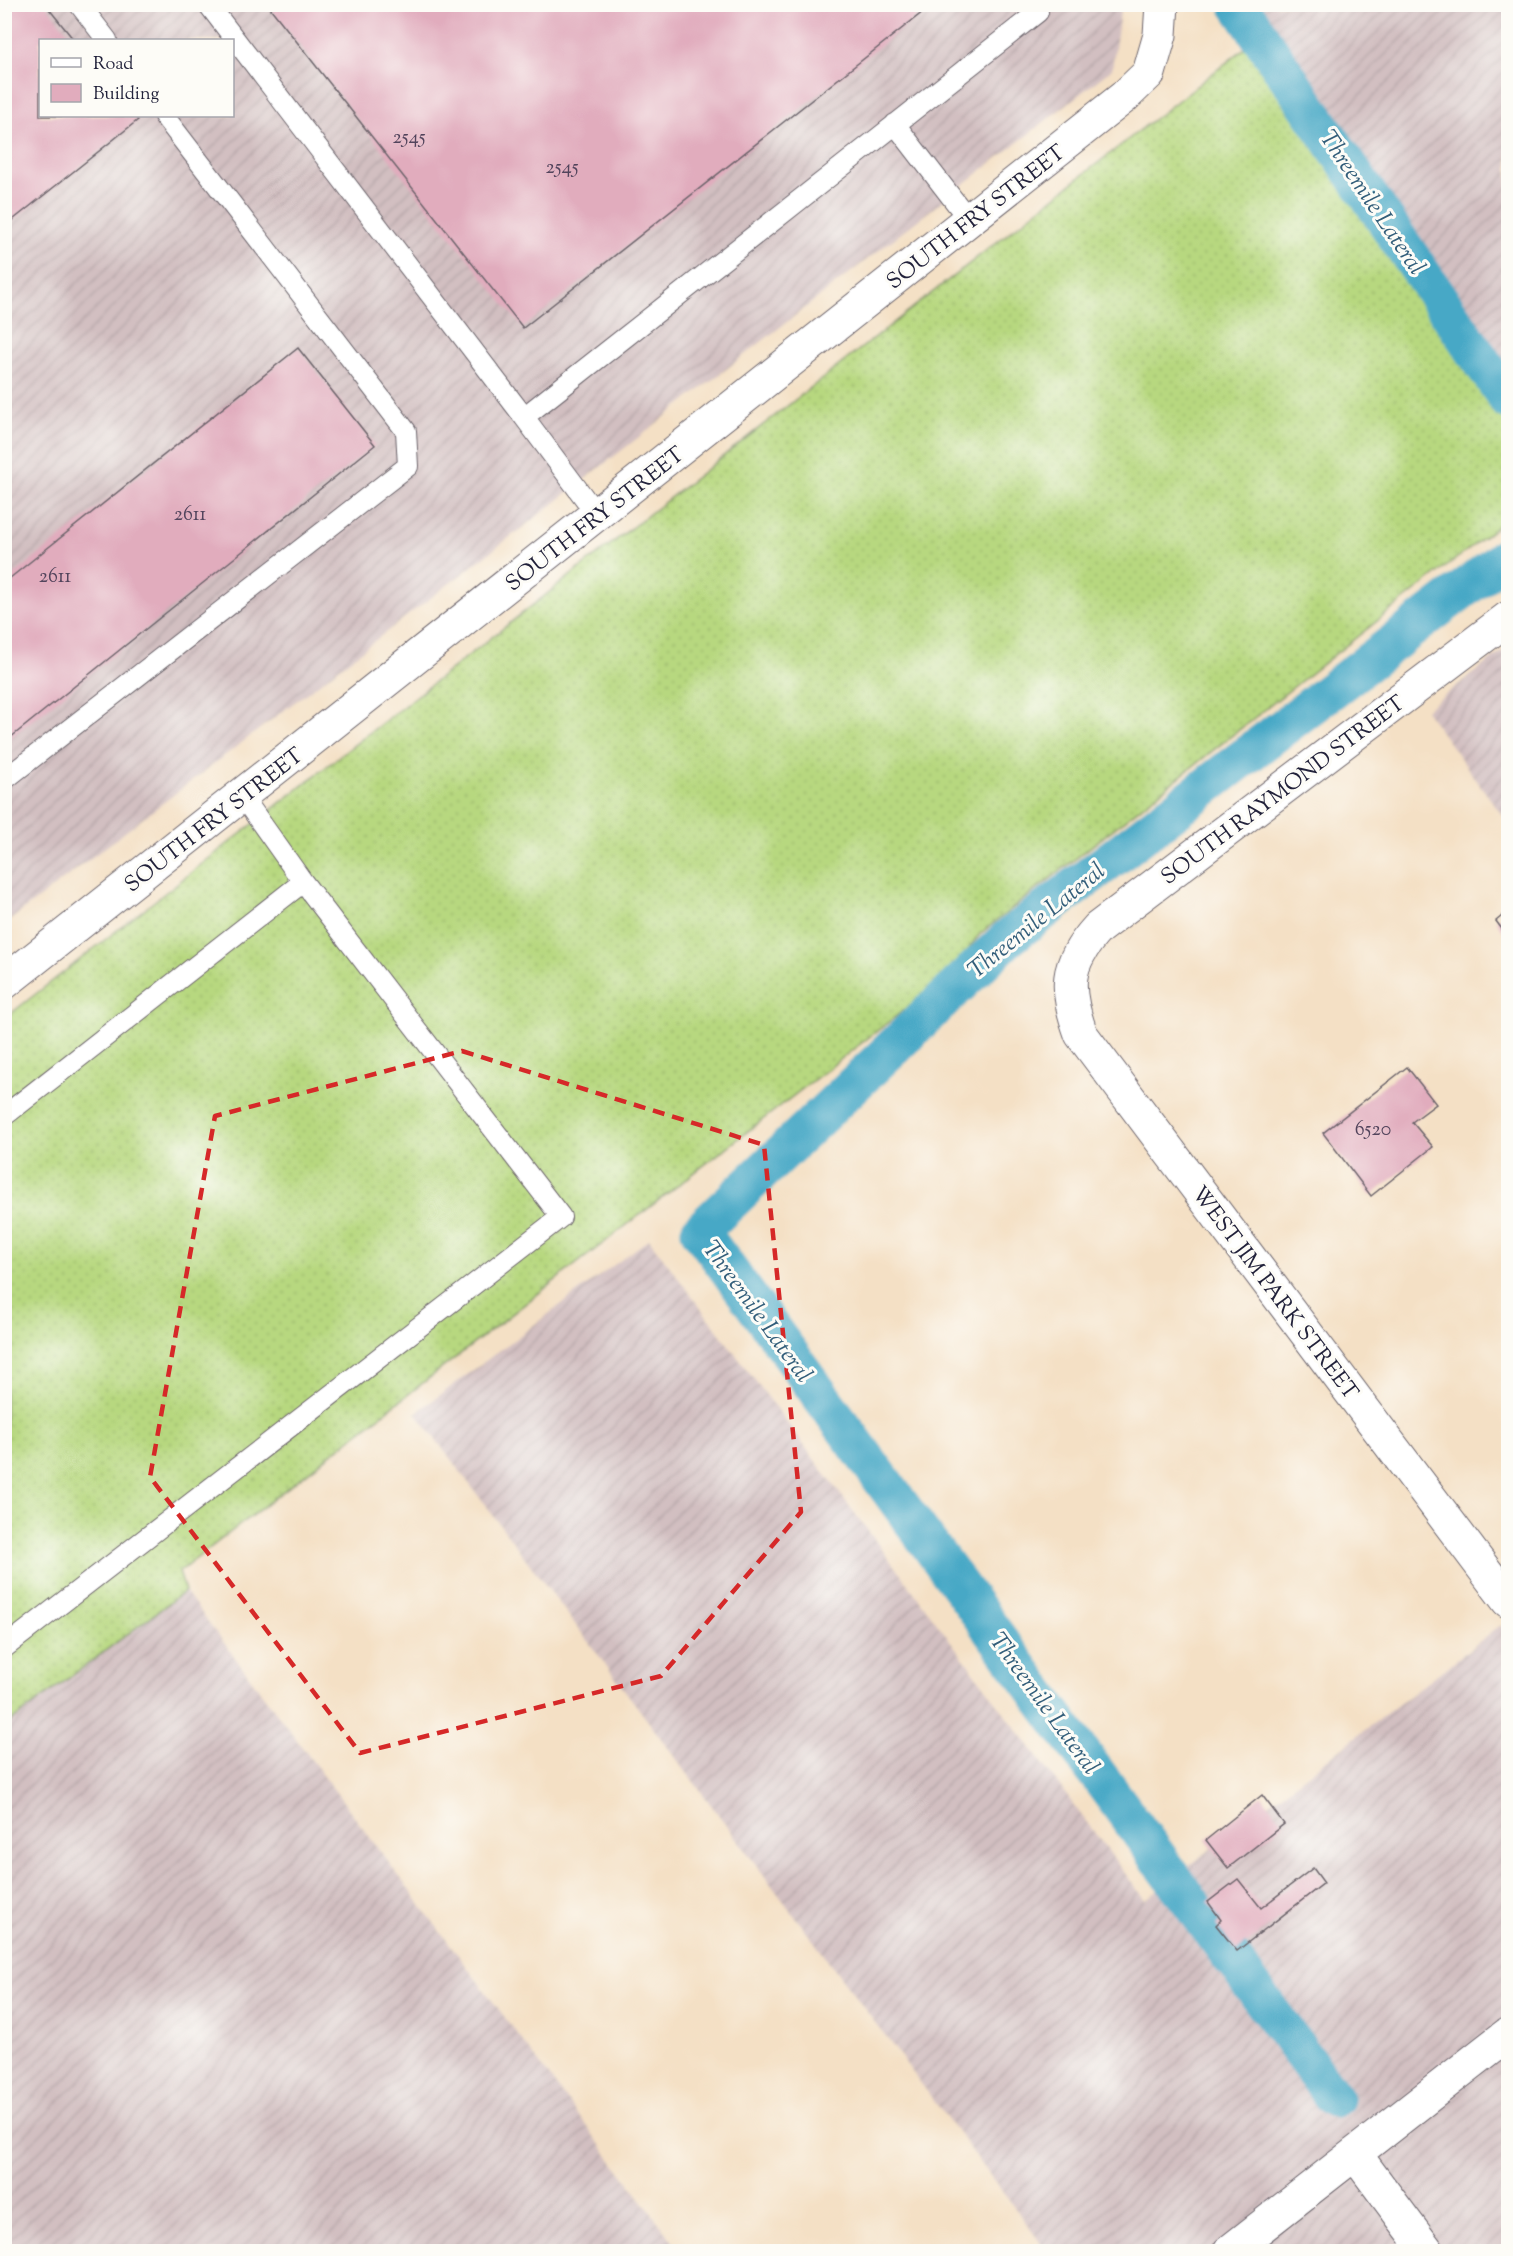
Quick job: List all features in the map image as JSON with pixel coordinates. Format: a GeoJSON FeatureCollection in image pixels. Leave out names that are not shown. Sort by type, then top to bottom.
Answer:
{"type":"FeatureCollection","features":[{"type":"Feature","properties":{"kind":"street","name":"SOUTH FRY STREET"},"geometry":{"type":"LineString","coordinates":[[4,983],[1124,97],[1149,73],[1161,20]]}},
{"type":"Feature","properties":{"kind":"street","name":"SOUTH RAYMOND STREET"},"geometry":{"type":"LineString","coordinates":[[1071,972],[1082,946],[1098,928],[1509,618]]}},
{"type":"Feature","properties":{"kind":"street","name":"WEST JIM PARK STREET"},"geometry":{"type":"LineString","coordinates":[[1071,972],[1070,1002],[1081,1034],[1509,1601]]}},
{"type":"Feature","properties":{"kind":"street"},"geometry":{"type":"LineString","coordinates":[[1229,2252],[1509,2034]]}},
{"type":"Feature","properties":{"kind":"street"},"geometry":{"type":"LineString","coordinates":[[1355,2154],[1428,2252]]}},
{"type":"Feature","properties":{"kind":"lane"},"geometry":{"type":"LineString","coordinates":[[79,4],[106,39]]}},
{"type":"Feature","properties":{"kind":"lane"},"geometry":{"type":"LineString","coordinates":[[208,4],[597,515]]}},
{"type":"Feature","properties":{"kind":"lane"},"geometry":{"type":"LineString","coordinates":[[524,417],[1038,12]]}},
{"type":"Feature","properties":{"kind":"lane"},"geometry":{"type":"LineString","coordinates":[[4,780],[408,466],[406,431],[165,117]]}},
{"type":"Feature","properties":{"kind":"lane"},"geometry":{"type":"LineString","coordinates":[[895,124],[969,220]]}},
{"type":"Feature","properties":{"kind":"lane"},"geometry":{"type":"LineString","coordinates":[[4,1648],[561,1217],[303,882],[242,796]]}},
{"type":"Feature","properties":{"kind":"lane"},"geometry":{"type":"LineString","coordinates":[[4,1116],[303,882]]}},
{"type":"Feature","properties":{"kind":"highlighted area"},"geometry":{"type":"Polygon","coordinates":[[[462,1051],[764,1145],[801,1512],[661,1676],[360,1753],[150,1477],[215,1116],[462,1051]]]}},
{"type":"Feature","properties":{"kind":"shaded area"},"geometry":{"type":"Polygon","coordinates":[[[5,5],[1121,5],[1112,69],[540,514],[5,924],[5,5]]]}},
{"type":"Feature","properties":{"kind":"shaded area"},"geometry":{"type":"Polygon","coordinates":[[[1235,5],[1508,5],[1508,372],[1259,37],[1235,5]]]}},
{"type":"Feature","properties":{"kind":"shaded area"},"geometry":{"type":"Polygon","coordinates":[[[1508,647],[1508,823],[1425,710],[1508,647]]]}},
{"type":"Feature","properties":{"kind":"shaded area"},"geometry":{"type":"Polygon","coordinates":[[[649,1239],[1145,1900],[1501,1625],[1508,1635],[1508,2251],[1047,2251],[416,1413],[649,1239]]]}},
{"type":"Feature","properties":{"kind":"shaded area"},"geometry":{"type":"Polygon","coordinates":[[[185,1591],[680,2251],[5,2252],[5,1726],[185,1591]]]}},
{"type":"Feature","properties":{"kind":"green space"},"geometry":{"type":"Polygon","coordinates":[[[1259,37],[1508,372],[1508,518],[980,934],[948,976],[179,1572],[185,1591],[5,1726],[5,1018],[1259,37]]]}},
{"type":"Feature","properties":{"kind":"building"},"geometry":{"type":"Polygon","coordinates":[[[18,4],[45,4],[73,39],[39,39],[39,117],[135,117],[138,120],[4,227],[4,15],[18,4]]]}},
{"type":"Feature","properties":{"kind":"building"},"geometry":{"type":"Polygon","coordinates":[[[267,4],[933,4],[523,328],[267,4]]]}},
{"type":"Feature","properties":{"kind":"building"},"geometry":{"type":"Polygon","coordinates":[[[298,348],[375,445],[5,742],[5,582],[298,348]]]}},
{"type":"Feature","properties":{"kind":"building"},"geometry":{"type":"Polygon","coordinates":[[[1508,911],[1508,937],[1496,921],[1508,911]]]}},
{"type":"Feature","properties":{"kind":"building"},"geometry":{"type":"Polygon","coordinates":[[[1407,1067],[1436,1104],[1412,1122],[1433,1147],[1371,1196],[1323,1133],[1407,1067]]]}},
{"type":"Feature","properties":{"kind":"building"},"geometry":{"type":"Polygon","coordinates":[[[1262,1795],[1284,1824],[1228,1868],[1206,1840],[1262,1795]]]}},
{"type":"Feature","properties":{"kind":"building"},"geometry":{"type":"Polygon","coordinates":[[[1313,1868],[1324,1883],[1237,1951],[1216,1925],[1221,1920],[1208,1902],[1238,1879],[1261,1908],[1313,1868]]]}},
{"type":"Feature","properties":{"kind":"waterway","name":"Threemile Lateral"},"geometry":{"type":"LineString","coordinates":[[1238,4],[1508,400]]}},
{"type":"Feature","properties":{"kind":"waterway","name":"Threemile Lateral"},"geometry":{"type":"LineString","coordinates":[[1334,2098],[700,1231],[1007,939],[1508,555]]}}]}
